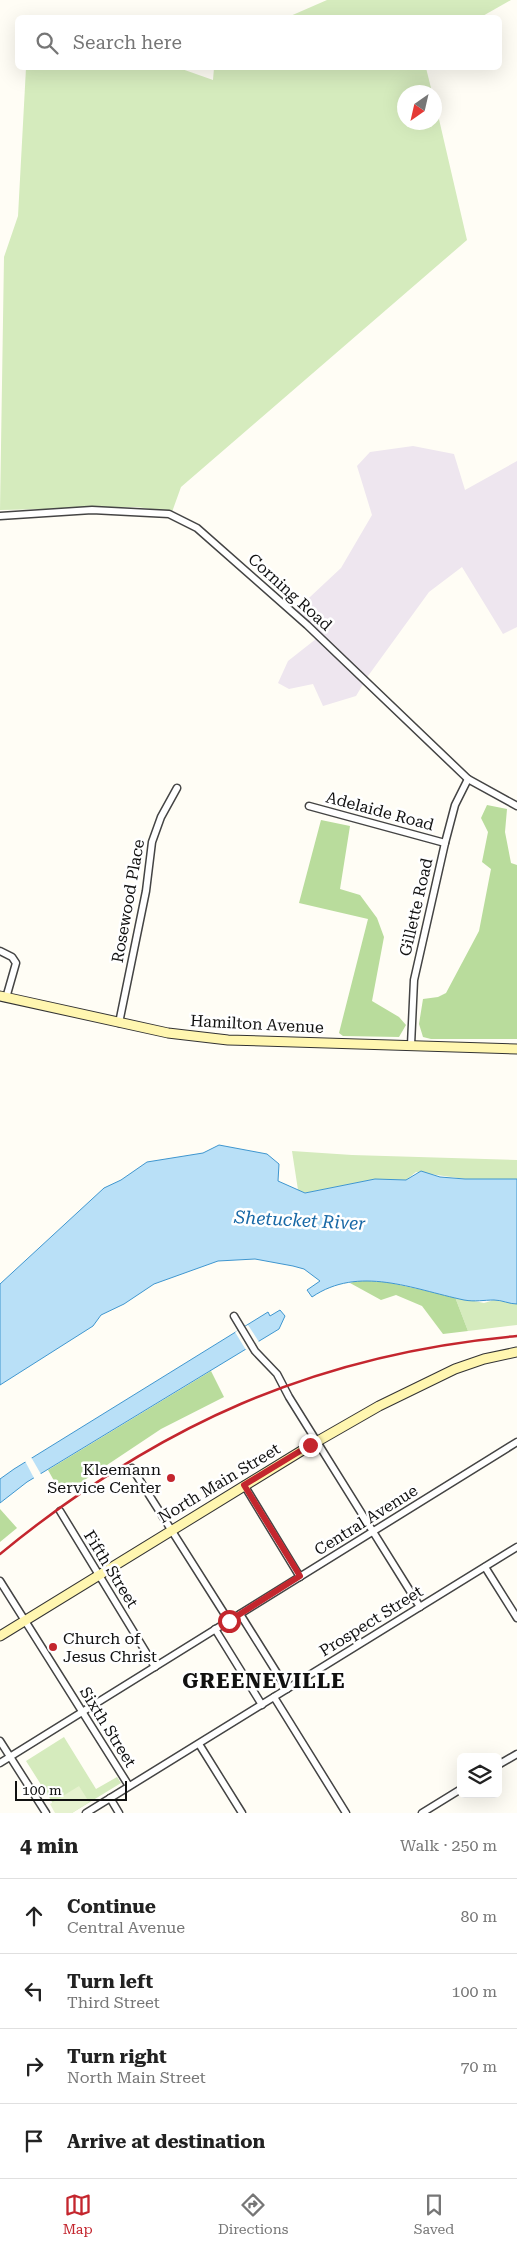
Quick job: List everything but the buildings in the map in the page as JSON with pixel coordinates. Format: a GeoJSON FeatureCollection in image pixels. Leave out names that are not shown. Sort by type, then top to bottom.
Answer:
{"type":"FeatureCollection","features":[{"type":"Feature","properties":{"kind":"main road","name":"Hamilton Avenue"},"geometry":{"type":"LineString","coordinates":[[3,997],[168,1033],[228,1040],[517,1049]]}},
{"type":"Feature","properties":{"kind":"main road","name":"North Main Street"},"geometry":{"type":"LineString","coordinates":[[0,1636],[244,1485],[379,1406],[455,1368],[517,1352]]}},
{"type":"Feature","properties":{"kind":"street","name":"Corning Road"},"geometry":{"type":"LineString","coordinates":[[0,516],[92,510],[169,514],[197,528],[300,618],[468,780],[517,806]]}},
{"type":"Feature","properties":{"kind":"street","name":"Gillette Road"},"geometry":{"type":"LineString","coordinates":[[411,1045],[414,980],[455,805],[468,780]]}},
{"type":"Feature","properties":{"kind":"street","name":"Rosewood Place"},"geometry":{"type":"LineString","coordinates":[[119,1023],[147,885],[152,842],[161,817],[178,788]]}},
{"type":"Feature","properties":{"kind":"street","name":"Adelaide Road"},"geometry":{"type":"LineString","coordinates":[[308,806],[445,843]]}},
{"type":"Feature","properties":{"kind":"street"},"geometry":{"type":"LineString","coordinates":[[0,952],[12,957],[16,963],[3,997]]}},
{"type":"Feature","properties":{"kind":"street"},"geometry":{"type":"LineString","coordinates":[[234,1316],[252,1346],[277,1374],[420,1607]]}},
{"type":"Feature","properties":{"kind":"street","name":"Central Avenue"},"geometry":{"type":"LineString","coordinates":[[0,1762],[517,1442]]}},
{"type":"Feature","properties":{"kind":"street"},"geometry":{"type":"LineString","coordinates":[[132,1468],[229,1621]]}},
{"type":"Feature","properties":{"kind":"street"},"geometry":{"type":"LineString","coordinates":[[244,1485],[300,1576]]}},
{"type":"Feature","properties":{"kind":"street","name":"Fifth Street"},"geometry":{"type":"LineString","coordinates":[[60,1511],[155,1667]]}},
{"type":"Feature","properties":{"kind":"street","name":"Prospect Street"},"geometry":{"type":"LineString","coordinates":[[86,1813],[517,1547]]}},
{"type":"Feature","properties":{"kind":"street"},"geometry":{"type":"LineString","coordinates":[[485,1567],[517,1618]]}},
{"type":"Feature","properties":{"kind":"street","name":"Sixth Street"},"geometry":{"type":"LineString","coordinates":[[0,1581],[129,1786]]}},
{"type":"Feature","properties":{"kind":"street"},"geometry":{"type":"LineString","coordinates":[[240,1614],[287,1689]]}},
{"type":"Feature","properties":{"kind":"street"},"geometry":{"type":"LineString","coordinates":[[216,1629],[262,1705]]}},
{"type":"Feature","properties":{"kind":"street"},"geometry":{"type":"LineString","coordinates":[[274,1697],[346,1813]]}},
{"type":"Feature","properties":{"kind":"street"},"geometry":{"type":"LineString","coordinates":[[0,1741],[46,1813]]}},
{"type":"Feature","properties":{"kind":"street"},"geometry":{"type":"LineString","coordinates":[[199,1744],[242,1813]]}},
{"type":"Feature","properties":{"kind":"street"},"geometry":{"type":"LineString","coordinates":[[502,1763],[517,1754]]}},
{"type":"Feature","properties":{"kind":"street"},"geometry":{"type":"LineString","coordinates":[[422,1813],[457,1791]]}},
{"type":"Feature","properties":{"kind":"street"},"geometry":{"type":"LineString","coordinates":[[110,1798],[119,1813]]}},
{"type":"Feature","properties":{"kind":"shaded area"},"geometry":{"type":"Polygon","coordinates":[[[413,446],[454,454],[465,490],[517,461],[517,627],[503,634],[462,567],[429,592],[368,676],[356,696],[323,706],[313,684],[289,689],[278,683],[288,661],[321,635],[295,611],[341,568],[372,515],[357,466],[370,452],[413,446]]]}},
{"type":"Feature","properties":{"kind":"green space"},"geometry":{"type":"Polygon","coordinates":[[[327,0],[511,0],[485,15],[293,15],[327,0]]]}},
{"type":"Feature","properties":{"kind":"green space"},"geometry":{"type":"Polygon","coordinates":[[[26,70],[185,70],[213,80],[214,70],[426,70],[430,85],[397,85],[397,130],[441,130],[467,240],[181,487],[172,512],[137,507],[0,510],[4,257],[18,216],[26,70]]]}},
{"type":"Feature","properties":{"kind":"green space"},"geometry":{"type":"Polygon","coordinates":[[[487,805],[507,809],[505,832],[511,863],[517,865],[517,1039],[431,1039],[423,1037],[419,1024],[423,999],[438,997],[446,993],[479,931],[491,869],[482,862],[488,832],[481,818],[487,805]]]}},
{"type":"Feature","properties":{"kind":"green space"},"geometry":{"type":"Polygon","coordinates":[[[321,820],[350,826],[340,889],[360,895],[377,918],[384,937],[372,1001],[399,1017],[406,1025],[399,1037],[343,1036],[339,1033],[368,919],[299,903],[321,820]]]}},
{"type":"Feature","properties":{"kind":"green space"},"geometry":{"type":"Polygon","coordinates":[[[292,1151],[352,1155],[517,1160],[517,1179],[465,1179],[416,1172],[406,1180],[375,1179],[305,1193],[298,1190],[292,1151]]]}},
{"type":"Feature","properties":{"kind":"green space"},"geometry":{"type":"Polygon","coordinates":[[[359,1280],[386,1282],[455,1297],[468,1331],[443,1334],[422,1306],[396,1295],[381,1300],[350,1283],[359,1280]]]}},
{"type":"Feature","properties":{"kind":"green space"},"geometry":{"type":"Polygon","coordinates":[[[455,1297],[484,1303],[494,1300],[517,1304],[517,1325],[468,1331],[455,1297]]]}},
{"type":"Feature","properties":{"kind":"green space"},"geometry":{"type":"Polygon","coordinates":[[[211,1371],[224,1397],[161,1429],[62,1495],[48,1470],[211,1371]]]}},
{"type":"Feature","properties":{"kind":"green space"},"geometry":{"type":"Polygon","coordinates":[[[0,1509],[17,1528],[0,1542],[0,1509]]]}},
{"type":"Feature","properties":{"kind":"green space"},"geometry":{"type":"Polygon","coordinates":[[[64,1737],[96,1789],[117,1777],[121,1783],[72,1813],[59,1813],[26,1761],[64,1737]]]}},
{"type":"Feature","properties":{"kind":"green space"},"geometry":{"type":"Polygon","coordinates":[[[79,1786],[89,1802],[72,1813],[55,1813],[50,1804],[79,1786]]]}},
{"type":"Feature","properties":{"kind":"water","name":"Shetucket River"},"geometry":{"type":"Polygon","coordinates":[[[219,1145],[267,1154],[279,1164],[278,1181],[305,1193],[375,1179],[406,1180],[421,1171],[440,1177],[517,1179],[517,1304],[497,1300],[464,1300],[386,1282],[367,1281],[348,1282],[330,1287],[312,1297],[307,1290],[320,1281],[304,1269],[255,1259],[218,1261],[154,1284],[124,1304],[101,1315],[93,1326],[0,1385],[0,1284],[104,1188],[121,1180],[147,1162],[203,1153],[219,1145]]]}},
{"type":"Feature","properties":{"kind":"water"},"geometry":{"type":"Polygon","coordinates":[[[280,1310],[285,1316],[279,1329],[27,1482],[0,1503],[0,1479],[14,1469],[268,1312],[270,1316],[280,1310]]]}},
{"type":"Feature","properties":{"kind":"pier"},"geometry":{"type":"Polygon","coordinates":[[[248,1325],[259,1342],[246,1350],[235,1332],[248,1325]]]}},
{"type":"Feature","properties":{"kind":"pier"},"geometry":{"type":"Polygon","coordinates":[[[31,1457],[42,1476],[35,1480],[25,1461],[31,1457]]]}},
{"type":"Feature","properties":{"kind":"railway"},"geometry":{"type":"LineString","coordinates":[[0,1554],[59,1509],[118,1468],[179,1434],[241,1404],[306,1379],[373,1360],[443,1345],[517,1336]]}},
{"type":"Feature","properties":{"kind":"place","name":"Kleemann Service Center"},"geometry":{"type":"Point","coordinates":[171,1478]}},
{"type":"Feature","properties":{"kind":"place","name":"Church of Jesus Christ"},"geometry":{"type":"Point","coordinates":[53,1647]}},
{"type":"Feature","properties":{"kind":"district","name":"GREENEVILLE"},"geometry":{"type":"Point","coordinates":[264,1681]}},
{"type":"Feature","properties":{"kind":"route"},"geometry":{"type":"LineString","coordinates":[[229,1621],[300,1576],[244,1485],[310,1445]]}}]}
